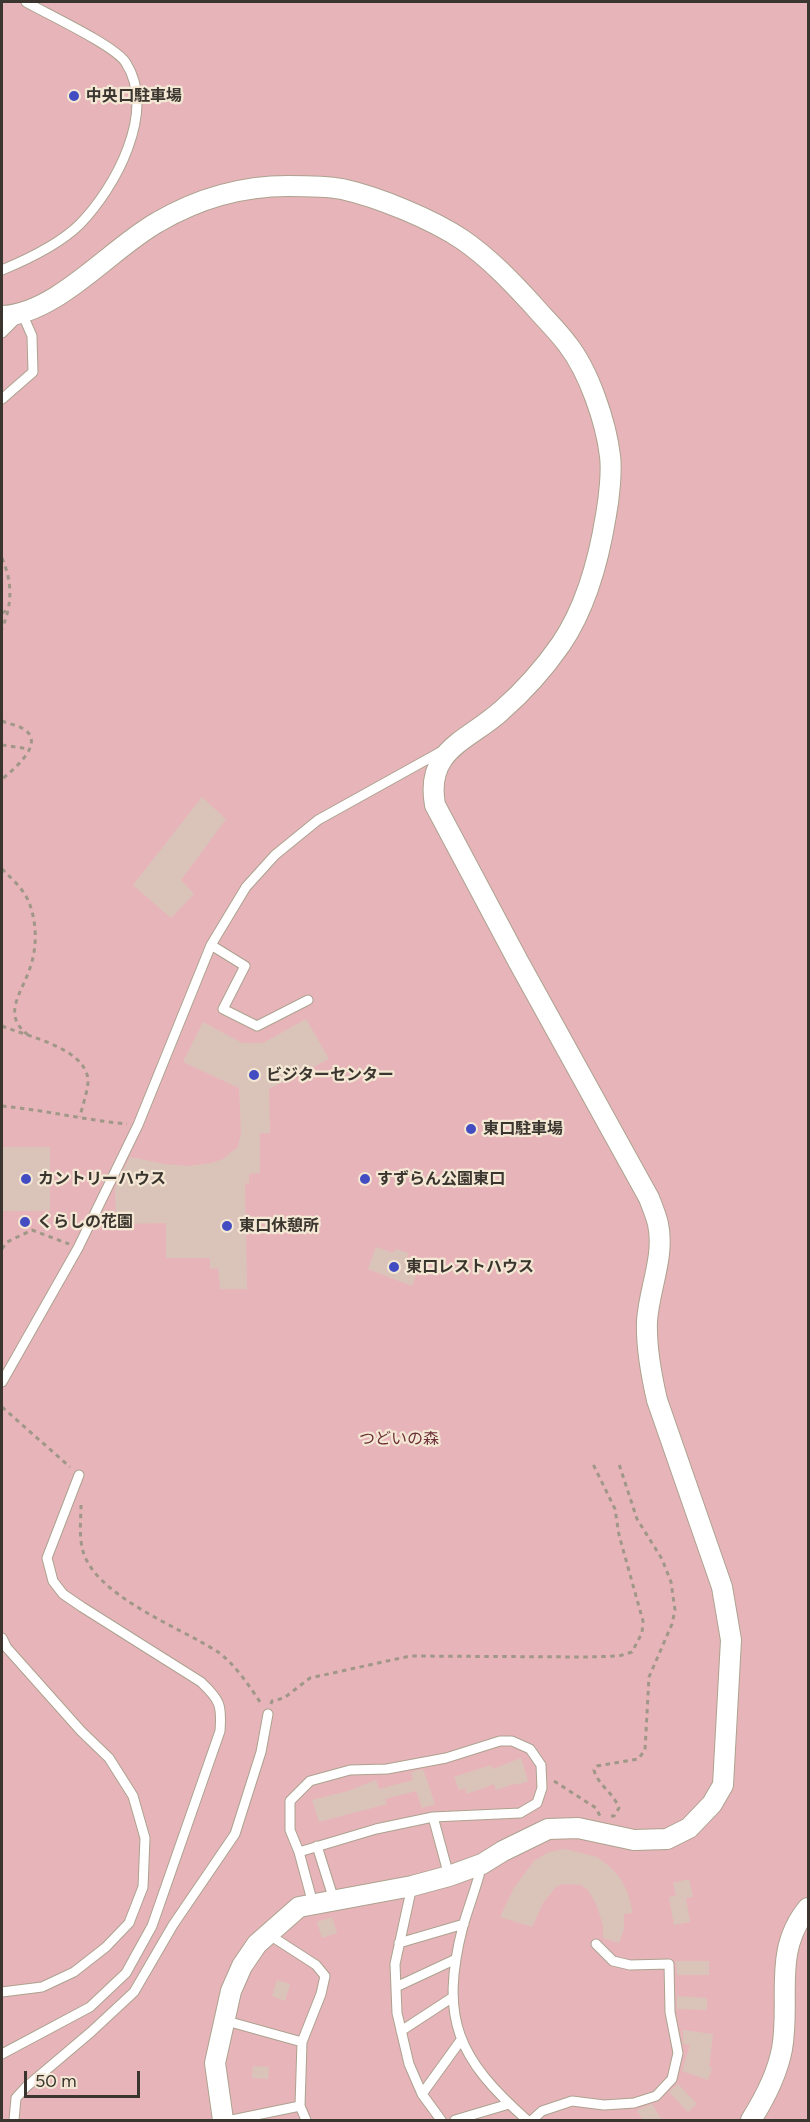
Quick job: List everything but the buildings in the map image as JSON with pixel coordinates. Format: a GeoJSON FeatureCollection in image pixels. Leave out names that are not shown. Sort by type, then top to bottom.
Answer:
{"type":"FeatureCollection","features":[{"type":"Feature","properties":{"kind":"street"},"geometry":{"type":"LineString","coordinates":[[2,316],[22,313],[46,302],[156,223],[197,202],[237,189],[287,186],[340,189],[428,220],[463,240],[503,273],[570,346],[586,376],[601,417],[611,457],[607,513],[594,570],[575,620],[560,645],[504,708],[486,724],[454,744],[435,773],[433,791],[435,805],[649,1198],[658,1225],[658,1261],[648,1319],[647,1342],[657,1400],[722,1587],[731,1640],[723,1785],[712,1804],[688,1828],[667,1839],[634,1840],[578,1828],[548,1829],[482,1864],[449,1876],[412,1886],[299,1907],[257,1944],[242,1966],[231,1991],[215,2063],[223,2121]]}},
{"type":"Feature","properties":{"kind":"street"},"geometry":{"type":"LineString","coordinates":[[751,2121],[763,2102],[776,2072],[782,2048],[786,1956],[789,1939],[808,1908]]}},
{"type":"Feature","properties":{"kind":"lane"},"geometry":{"type":"LineString","coordinates":[[2,270],[67,234],[79,225],[94,208],[108,188],[127,149],[137,114],[138,99],[135,83],[126,63],[95,40],[26,2]]}},
{"type":"Feature","properties":{"kind":"lane"},"geometry":{"type":"LineString","coordinates":[[2,333],[22,313],[32,336],[33,372],[2,399]]}},
{"type":"Feature","properties":{"kind":"lane"},"geometry":{"type":"LineString","coordinates":[[2,1382],[78,1248],[138,1125],[211,945],[246,886],[275,855],[318,820],[454,744]]}},
{"type":"Feature","properties":{"kind":"lane"},"geometry":{"type":"LineString","coordinates":[[211,945],[245,966],[223,1009],[258,1026],[308,1000]]}},
{"type":"Feature","properties":{"kind":"lane"},"geometry":{"type":"LineString","coordinates":[[2,2054],[90,2007],[126,1973],[152,1926],[220,1731],[221,1714],[217,1696],[201,1682],[63,1594],[52,1581],[47,1558],[79,1475]]}},
{"type":"Feature","properties":{"kind":"lane"},"geometry":{"type":"LineString","coordinates":[[2,1638],[7,1648],[81,1731],[109,1758],[133,1796],[146,1838],[143,1887],[129,1923],[106,1947],[74,1972],[42,1987],[2,1992]]}},
{"type":"Feature","properties":{"kind":"lane"},"geometry":{"type":"LineString","coordinates":[[14,2121],[16,2098],[26,2087],[134,1992],[173,1925],[235,1833],[261,1752],[268,1714]]}},
{"type":"Feature","properties":{"kind":"lane"},"geometry":{"type":"LineString","coordinates":[[299,1852],[376,1829],[433,1817],[520,1813],[537,1803],[542,1788],[541,1765],[530,1749],[512,1741],[500,1741],[446,1758],[387,1769],[350,1770],[310,1781],[290,1801],[290,1830],[299,1852],[313,1904]]}},
{"type":"Feature","properties":{"kind":"lane"},"geometry":{"type":"LineString","coordinates":[[433,1817],[449,1876]]}},
{"type":"Feature","properties":{"kind":"lane"},"geometry":{"type":"LineString","coordinates":[[317,1846],[334,1900]]}},
{"type":"Feature","properties":{"kind":"lane"},"geometry":{"type":"LineString","coordinates":[[482,1864],[456,1959],[453,1997],[455,2021],[464,2047],[484,2079],[530,2121],[542,2111],[572,2101],[604,2105],[633,2103],[656,2096],[672,2079],[678,2053],[670,2012],[669,1964],[630,1965],[613,1961],[596,1944]]}},
{"type":"Feature","properties":{"kind":"lane"},"geometry":{"type":"LineString","coordinates":[[412,1886],[395,1964],[397,2013],[409,2064],[422,2094],[441,2121]]}},
{"type":"Feature","properties":{"kind":"lane"},"geometry":{"type":"LineString","coordinates":[[399,1943],[464,1924]]}},
{"type":"Feature","properties":{"kind":"lane"},"geometry":{"type":"LineString","coordinates":[[268,1934],[316,1965],[325,1976],[321,1994],[302,2042],[300,2106],[306,2121]]}},
{"type":"Feature","properties":{"kind":"lane"},"geometry":{"type":"LineString","coordinates":[[396,1987],[456,1959]]}},
{"type":"Feature","properties":{"kind":"lane"},"geometry":{"type":"LineString","coordinates":[[401,2031],[453,1997]]}},
{"type":"Feature","properties":{"kind":"lane"},"geometry":{"type":"LineString","coordinates":[[223,2020],[302,2042]]}},
{"type":"Feature","properties":{"kind":"lane"},"geometry":{"type":"LineString","coordinates":[[422,2094],[461,2040]]}},
{"type":"Feature","properties":{"kind":"lane"},"geometry":{"type":"LineString","coordinates":[[455,2121],[509,2104]]}},
{"type":"Feature","properties":{"kind":"lane"},"geometry":{"type":"LineString","coordinates":[[232,2121],[300,2106]]}},
{"type":"Feature","properties":{"kind":"path"},"geometry":{"type":"LineString","coordinates":[[2,558],[8,573],[10,608],[2,629]]}},
{"type":"Feature","properties":{"kind":"path"},"geometry":{"type":"LineString","coordinates":[[2,613],[10,608]]}},
{"type":"Feature","properties":{"kind":"path"},"geometry":{"type":"LineString","coordinates":[[2,721],[23,728],[30,734],[32,742],[30,749],[2,779]]}},
{"type":"Feature","properties":{"kind":"path"},"geometry":{"type":"LineString","coordinates":[[2,746],[30,749]]}},
{"type":"Feature","properties":{"kind":"path"},"geometry":{"type":"LineString","coordinates":[[2,869],[19,886],[30,903],[34,924],[35,944],[30,968],[18,993],[14,1014],[21,1031],[31,1037]]}},
{"type":"Feature","properties":{"kind":"path"},"geometry":{"type":"LineString","coordinates":[[2,1026],[65,1049],[80,1061],[88,1079],[80,1117]]}},
{"type":"Feature","properties":{"kind":"path"},"geometry":{"type":"LineString","coordinates":[[2,1106],[42,1110],[101,1122],[138,1125]]}},
{"type":"Feature","properties":{"kind":"path"},"geometry":{"type":"LineString","coordinates":[[2,1249],[8,1242],[32,1230],[78,1248]]}},
{"type":"Feature","properties":{"kind":"path"},"geometry":{"type":"LineString","coordinates":[[2,1407],[79,1475],[82,1547],[89,1564],[108,1587],[220,1653],[250,1686],[268,1714]]}},
{"type":"Feature","properties":{"kind":"path"},"geometry":{"type":"LineString","coordinates":[[594,1817],[614,1816],[619,1808],[615,1798],[596,1779],[594,1770],[597,1766],[638,1759],[645,1750],[649,1677],[672,1624],[675,1610],[671,1582],[662,1559],[637,1519],[618,1461]]}},
{"type":"Feature","properties":{"kind":"path"},"geometry":{"type":"LineString","coordinates":[[268,1714],[272,1701],[284,1698],[310,1678],[410,1656],[619,1656],[632,1652],[642,1633],[643,1621],[619,1535],[615,1509],[593,1464]]}},
{"type":"Feature","properties":{"kind":"path"},"geometry":{"type":"LineString","coordinates":[[542,1775],[596,1808],[600,1817]]}},
{"type":"Feature","properties":{"kind":"green space","name":"つどいの森"},"geometry":{"type":"Polygon","coordinates":[[[2,2],[808,2],[808,2120],[2,2120],[2,2]]]}},
{"type":"Feature","properties":{"kind":"place","name":"中央口駐車場"},"geometry":{"type":"Point","coordinates":[74,96]}},
{"type":"Feature","properties":{"kind":"place","name":"ビジターセンター"},"geometry":{"type":"Point","coordinates":[254,1075]}},
{"type":"Feature","properties":{"kind":"place","name":"東口駐車場"},"geometry":{"type":"Point","coordinates":[471,1129]}},
{"type":"Feature","properties":{"kind":"place","name":"カントリーハウス"},"geometry":{"type":"Point","coordinates":[26,1179]}},
{"type":"Feature","properties":{"kind":"place","name":"すずらん公園東口"},"geometry":{"type":"Point","coordinates":[365,1179]}},
{"type":"Feature","properties":{"kind":"place","name":"くらしの花園"},"geometry":{"type":"Point","coordinates":[25,1222]}},
{"type":"Feature","properties":{"kind":"place","name":"東口休憩所"},"geometry":{"type":"Point","coordinates":[227,1226]}},
{"type":"Feature","properties":{"kind":"place","name":"東口レストハウス"},"geometry":{"type":"Point","coordinates":[394,1267]}}]}
